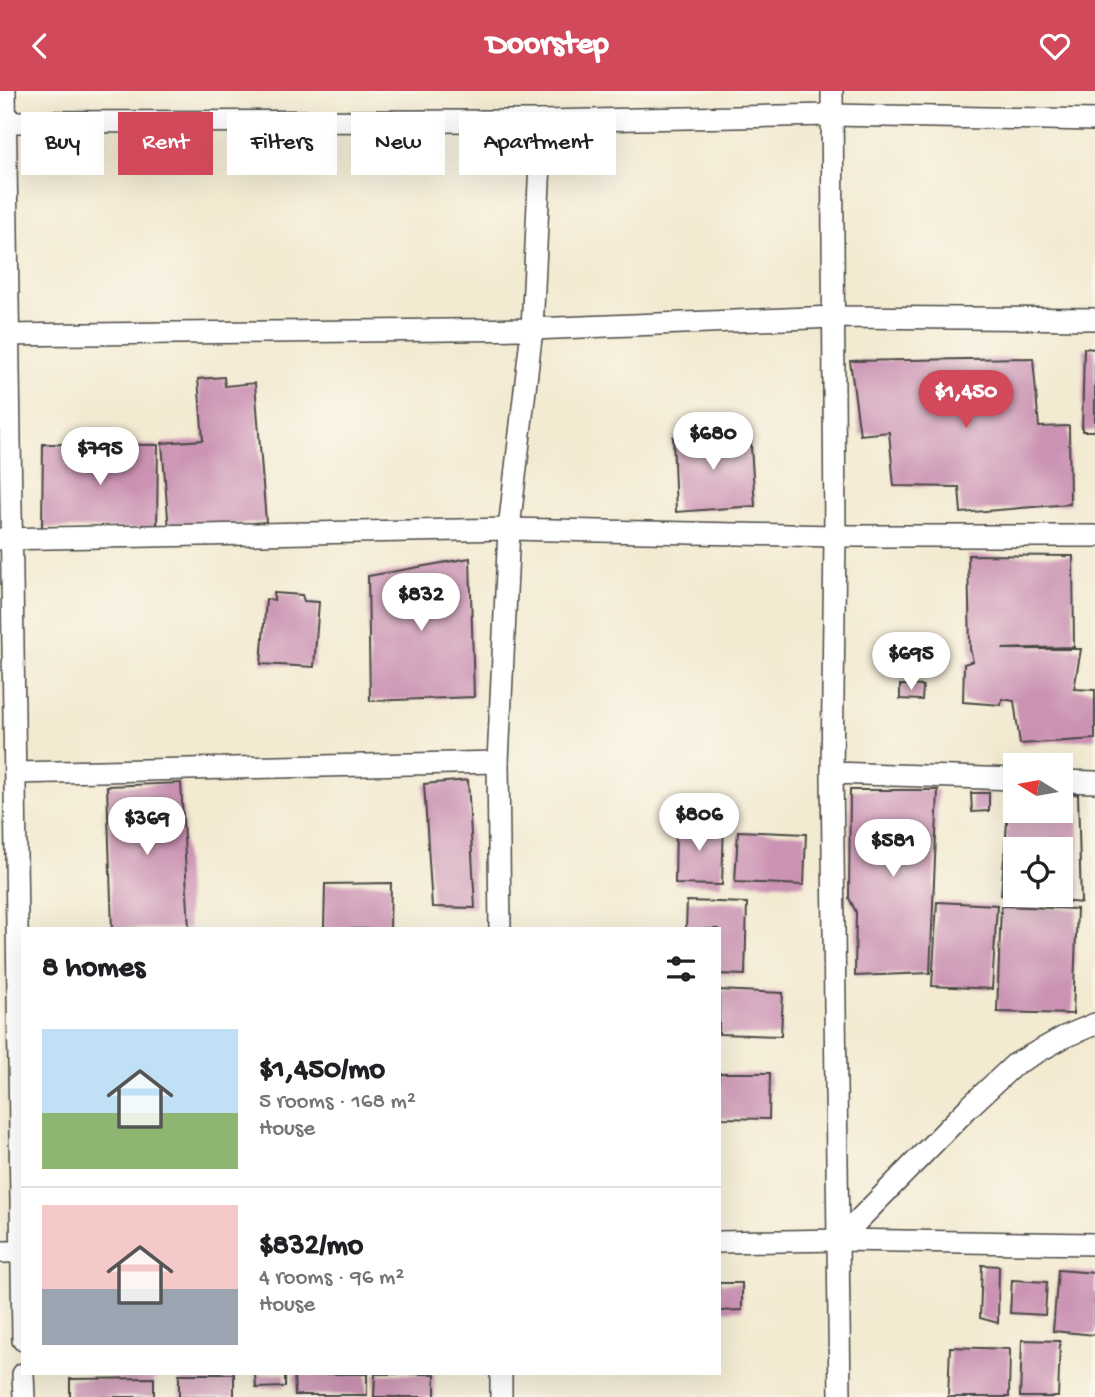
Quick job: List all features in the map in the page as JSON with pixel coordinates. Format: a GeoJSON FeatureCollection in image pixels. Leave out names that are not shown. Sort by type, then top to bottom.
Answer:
{"type":"FeatureCollection","features":[{"type":"Feature","properties":{"kind":"street"},"geometry":{"type":"LineString","coordinates":[[5,91],[6,539],[21,1028]]}},
{"type":"Feature","properties":{"kind":"street"},"geometry":{"type":"LineString","coordinates":[[832,91],[835,536],[832,773],[840,1397]]}},
{"type":"Feature","properties":{"kind":"street"},"geometry":{"type":"LineString","coordinates":[[616,119],[832,115],[1095,120]]}},
{"type":"Feature","properties":{"kind":"street"},"geometry":{"type":"LineString","coordinates":[[3,122],[459,121]]}},
{"type":"Feature","properties":{"kind":"street"},"geometry":{"type":"LineString","coordinates":[[500,927],[498,762],[509,529],[532,329],[539,175]]}},
{"type":"Feature","properties":{"kind":"street"},"geometry":{"type":"LineString","coordinates":[[5,335],[532,329],[834,317],[1095,319]]}},
{"type":"Feature","properties":{"kind":"street"},"geometry":{"type":"LineString","coordinates":[[6,539],[509,529],[835,536],[1095,536]]}},
{"type":"Feature","properties":{"kind":"street"},"geometry":{"type":"LineString","coordinates":[[15,773],[498,762]]}},
{"type":"Feature","properties":{"kind":"street"},"geometry":{"type":"LineString","coordinates":[[832,773],[1003,779]]}},
{"type":"Feature","properties":{"kind":"street"},"geometry":{"type":"LineString","coordinates":[[1073,781],[1095,782]]}},
{"type":"Feature","properties":{"kind":"street"},"geometry":{"type":"LineString","coordinates":[[839,1240],[968,1108],[1014,1065],[1095,1024]]}},
{"type":"Feature","properties":{"kind":"street"},"geometry":{"type":"LineString","coordinates":[[721,1242],[839,1240],[1095,1244]]}},
{"type":"Feature","properties":{"kind":"street"},"geometry":{"type":"LineString","coordinates":[[0,1252],[21,1252]]}},
{"type":"Feature","properties":{"kind":"street"},"geometry":{"type":"LineString","coordinates":[[23,1375],[23,1397]]}},
{"type":"Feature","properties":{"kind":"street"},"geometry":{"type":"LineString","coordinates":[[501,1375],[501,1397]]}},
{"type":"Feature","properties":{"kind":"building"},"geometry":{"type":"Polygon","coordinates":[[[1084,348],[1095,349],[1095,431],[1082,431],[1084,348]]]}},
{"type":"Feature","properties":{"kind":"building"},"geometry":{"type":"Polygon","coordinates":[[[1033,358],[1039,427],[1069,426],[1070,504],[961,513],[959,487],[894,486],[889,432],[860,435],[850,361],[1033,358]]]}},
{"type":"Feature","properties":{"kind":"building"},"geometry":{"type":"Polygon","coordinates":[[[224,377],[225,386],[255,383],[266,522],[169,530],[162,443],[203,440],[198,379],[224,377]]]}},
{"type":"Feature","properties":{"kind":"building"},"geometry":{"type":"Polygon","coordinates":[[[750,432],[755,506],[676,512],[673,437],[750,432]]]}},
{"type":"Feature","properties":{"kind":"building"},"geometry":{"type":"Polygon","coordinates":[[[43,444],[158,445],[157,529],[42,528],[43,444]]]}},
{"type":"Feature","properties":{"kind":"building"},"geometry":{"type":"Polygon","coordinates":[[[968,555],[1073,556],[1074,647],[1002,649],[1081,649],[1074,689],[1095,690],[1095,739],[1020,744],[1014,701],[1002,699],[1001,705],[963,702],[964,664],[973,661],[970,649],[968,555]]]}},
{"type":"Feature","properties":{"kind":"building"},"geometry":{"type":"Polygon","coordinates":[[[470,558],[474,697],[370,701],[368,576],[470,558]]]}},
{"type":"Feature","properties":{"kind":"building"},"geometry":{"type":"Polygon","coordinates":[[[274,593],[302,595],[304,601],[319,602],[314,667],[261,664],[266,599],[274,600],[274,593]]]}},
{"type":"Feature","properties":{"kind":"building"},"geometry":{"type":"Polygon","coordinates":[[[900,685],[923,686],[922,700],[900,699],[900,685]]]}},
{"type":"Feature","properties":{"kind":"building"},"geometry":{"type":"Polygon","coordinates":[[[468,780],[475,908],[432,907],[424,784],[468,780]]]}},
{"type":"Feature","properties":{"kind":"building"},"geometry":{"type":"Polygon","coordinates":[[[181,783],[189,927],[112,927],[107,786],[181,783]]]}},
{"type":"Feature","properties":{"kind":"building"},"geometry":{"type":"Polygon","coordinates":[[[850,790],[938,790],[930,973],[855,976],[856,912],[849,898],[850,790]]]}},
{"type":"Feature","properties":{"kind":"building"},"geometry":{"type":"Polygon","coordinates":[[[971,793],[989,793],[989,811],[972,812],[971,793]]]}},
{"type":"Feature","properties":{"kind":"building"},"geometry":{"type":"Polygon","coordinates":[[[1073,794],[1078,794],[1081,903],[1073,902],[1073,837],[1006,837],[1007,823],[1073,823],[1073,794]]]}},
{"type":"Feature","properties":{"kind":"building"},"geometry":{"type":"Polygon","coordinates":[[[676,821],[724,822],[722,885],[675,884],[676,821]]]}},
{"type":"Feature","properties":{"kind":"building"},"geometry":{"type":"Polygon","coordinates":[[[738,831],[806,834],[804,885],[735,882],[738,831]]]}},
{"type":"Feature","properties":{"kind":"building"},"geometry":{"type":"Polygon","coordinates":[[[391,883],[390,927],[324,927],[325,884],[391,883]]]}},
{"type":"Feature","properties":{"kind":"building"},"geometry":{"type":"Polygon","coordinates":[[[687,901],[747,903],[745,975],[721,974],[721,927],[686,927],[687,901]]]}},
{"type":"Feature","properties":{"kind":"building"},"geometry":{"type":"Polygon","coordinates":[[[937,902],[997,905],[992,989],[932,986],[937,902]]]}},
{"type":"Feature","properties":{"kind":"building"},"geometry":{"type":"Polygon","coordinates":[[[1001,906],[1077,909],[1073,1014],[997,1012],[1001,906]]]}},
{"type":"Feature","properties":{"kind":"building"},"geometry":{"type":"Polygon","coordinates":[[[721,990],[783,993],[781,1036],[721,1034],[721,990]]]}},
{"type":"Feature","properties":{"kind":"building"},"geometry":{"type":"Polygon","coordinates":[[[721,1073],[770,1073],[769,1119],[721,1118],[721,1073]]]}},
{"type":"Feature","properties":{"kind":"building"},"geometry":{"type":"Polygon","coordinates":[[[982,1265],[999,1266],[998,1323],[980,1318],[982,1265]]]}},
{"type":"Feature","properties":{"kind":"building"},"geometry":{"type":"Polygon","coordinates":[[[1058,1270],[1095,1273],[1095,1335],[1053,1331],[1058,1270]]]}},
{"type":"Feature","properties":{"kind":"building"},"geometry":{"type":"Polygon","coordinates":[[[1012,1280],[1047,1282],[1045,1315],[1010,1313],[1012,1280]]]}},
{"type":"Feature","properties":{"kind":"building"},"geometry":{"type":"Polygon","coordinates":[[[721,1283],[742,1283],[742,1310],[721,1311],[721,1283]]]}},
{"type":"Feature","properties":{"kind":"building"},"geometry":{"type":"Polygon","coordinates":[[[1022,1340],[1060,1341],[1058,1397],[1020,1397],[1022,1340]]]}},
{"type":"Feature","properties":{"kind":"building"},"geometry":{"type":"Polygon","coordinates":[[[950,1347],[1010,1349],[1009,1397],[948,1397],[950,1347]]]}},
{"type":"Feature","properties":{"kind":"building"},"geometry":{"type":"Polygon","coordinates":[[[179,1375],[234,1375],[234,1397],[179,1397],[179,1375]]]}},
{"type":"Feature","properties":{"kind":"building"},"geometry":{"type":"Polygon","coordinates":[[[255,1375],[285,1375],[285,1387],[256,1388],[255,1375]]]}},
{"type":"Feature","properties":{"kind":"building"},"geometry":{"type":"Polygon","coordinates":[[[294,1375],[367,1375],[367,1395],[295,1395],[294,1375]]]}},
{"type":"Feature","properties":{"kind":"building"},"geometry":{"type":"Polygon","coordinates":[[[375,1375],[435,1375],[435,1397],[374,1397],[375,1375]]]}},
{"type":"Feature","properties":{"kind":"building"},"geometry":{"type":"Polygon","coordinates":[[[154,1378],[154,1397],[70,1397],[70,1379],[154,1378]]]}}]}
